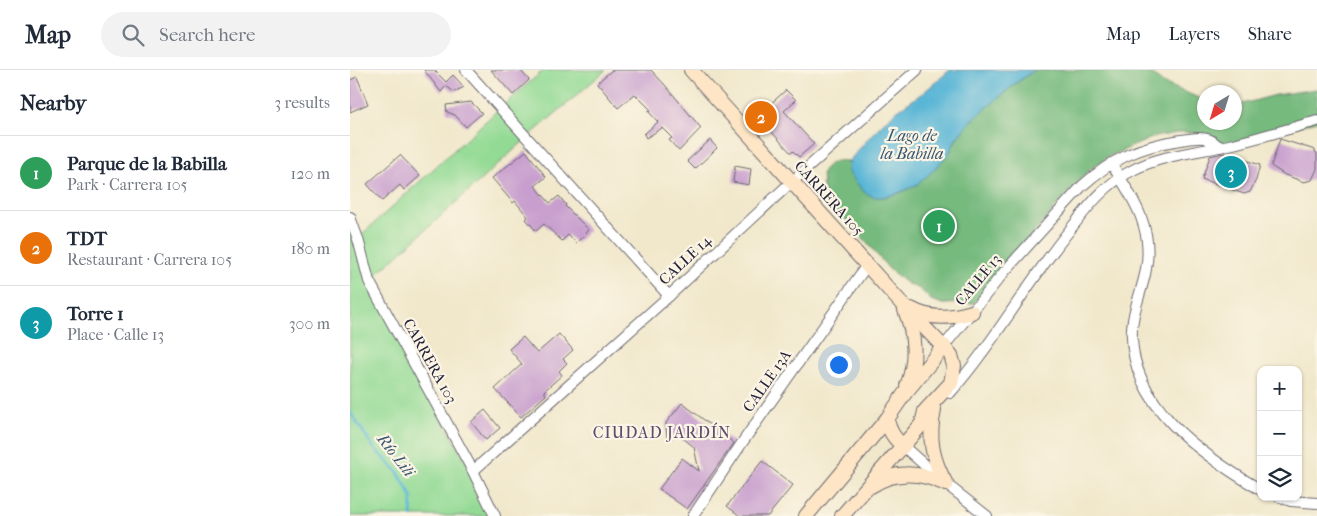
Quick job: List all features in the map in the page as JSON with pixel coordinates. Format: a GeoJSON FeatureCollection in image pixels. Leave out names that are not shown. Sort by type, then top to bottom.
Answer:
{"type":"FeatureCollection","features":[{"type":"Feature","properties":{"kind":"main road","name":"CARRERA 105"},"geometry":{"type":"LineString","coordinates":[[691,70],[903,305],[944,346]]}},
{"type":"Feature","properties":{"kind":"main road"},"geometry":{"type":"LineString","coordinates":[[903,305],[916,312],[944,318],[972,312]]}},
{"type":"Feature","properties":{"kind":"main road"},"geometry":{"type":"LineString","coordinates":[[903,305],[911,326],[914,349],[910,379],[905,393]]}},
{"type":"Feature","properties":{"kind":"main road"},"geometry":{"type":"LineString","coordinates":[[922,424],[925,411],[945,390],[954,376],[953,360],[944,346]]}},
{"type":"Feature","properties":{"kind":"main road","name":"CALLE 13"},"geometry":{"type":"LineString","coordinates":[[806,516],[944,346]]}},
{"type":"Feature","properties":{"kind":"main road"},"geometry":{"type":"LineString","coordinates":[[842,516],[934,410]]}},
{"type":"Feature","properties":{"kind":"main road"},"geometry":{"type":"LineString","coordinates":[[934,410],[930,439],[938,470],[946,484]]}},
{"type":"Feature","properties":{"kind":"main road"},"geometry":{"type":"LineString","coordinates":[[886,419],[895,439],[903,446]]}},
{"type":"Feature","properties":{"kind":"main road"},"geometry":{"type":"LineString","coordinates":[[862,492],[880,480],[906,474],[933,478],[946,484]]}},
{"type":"Feature","properties":{"kind":"street"},"geometry":{"type":"LineString","coordinates":[[466,70],[669,296]]}},
{"type":"Feature","properties":{"kind":"street","name":"CALLE 14"},"geometry":{"type":"LineString","coordinates":[[473,471],[669,296],[915,71]]}},
{"type":"Feature","properties":{"kind":"street"},"geometry":{"type":"LineString","coordinates":[[934,410],[974,366],[1044,262],[1093,201],[1120,177],[1141,166],[1161,159],[1220,147],[1317,122]]}},
{"type":"Feature","properties":{"kind":"street","name":"CALLE 13"},"geometry":{"type":"LineString","coordinates":[[944,346],[1005,271],[1094,175],[1136,150],[1156,144],[1185,139],[1206,138],[1220,147]]}},
{"type":"Feature","properties":{"kind":"street"},"geometry":{"type":"LineString","coordinates":[[1112,163],[1136,203],[1147,241],[1146,268],[1135,309],[1132,329],[1133,348],[1140,376],[1162,412],[1187,440],[1232,474],[1257,488]]}},
{"type":"Feature","properties":{"kind":"street","name":"CARRERA 103"},"geometry":{"type":"LineString","coordinates":[[350,217],[358,238],[369,281],[473,471],[495,516]]}},
{"type":"Feature","properties":{"kind":"street","name":"CALLE 13A"},"geometry":{"type":"LineString","coordinates":[[693,516],[744,440],[868,265]]}},
{"type":"Feature","properties":{"kind":"street"},"geometry":{"type":"LineString","coordinates":[[903,446],[946,484],[987,516]]}},
{"type":"Feature","properties":{"kind":"street"},"geometry":{"type":"LineString","coordinates":[[1291,501],[1316,504]]}},
{"type":"Feature","properties":{"kind":"green space"},"geometry":{"type":"Polygon","coordinates":[[[544,70],[606,70],[527,138],[369,281],[495,516],[350,516],[350,217],[358,238],[544,70]]]}},
{"type":"Feature","properties":{"kind":"green space"},"geometry":{"type":"Polygon","coordinates":[[[1035,70],[1147,70],[1163,83],[1197,97],[1197,130],[1242,130],[1242,104],[1276,95],[1317,89],[1317,121],[1220,147],[1198,133],[1183,132],[1154,137],[1108,157],[1090,169],[974,303],[943,304],[931,300],[920,289],[906,283],[889,269],[853,226],[834,210],[827,199],[823,187],[822,172],[833,162],[849,161],[848,172],[884,197],[899,193],[918,184],[950,152],[956,139],[970,122],[1016,83],[1035,70]]]}},
{"type":"Feature","properties":{"kind":"water","name":"Lago de la Babilla"},"geometry":{"type":"Polygon","coordinates":[[[950,70],[1035,70],[1016,83],[970,122],[956,139],[950,152],[918,184],[899,193],[884,197],[873,197],[863,191],[848,172],[849,161],[873,133],[895,112],[924,92],[950,70]]]}},
{"type":"Feature","properties":{"kind":"building"},"geometry":{"type":"Polygon","coordinates":[[[424,70],[434,70],[446,82],[453,75],[464,87],[454,92],[446,86],[441,92],[424,70]]]}},
{"type":"Feature","properties":{"kind":"building"},"geometry":{"type":"Polygon","coordinates":[[[491,70],[520,70],[529,80],[513,95],[491,70]]]}},
{"type":"Feature","properties":{"kind":"building"},"geometry":{"type":"Polygon","coordinates":[[[612,70],[651,70],[701,128],[679,151],[669,140],[672,138],[662,128],[646,138],[644,134],[658,122],[648,111],[651,110],[635,94],[618,108],[597,83],[612,70]]]}},
{"type":"Feature","properties":{"kind":"building"},"geometry":{"type":"Polygon","coordinates":[[[357,77],[368,104],[350,112],[350,80],[357,77]]]}},
{"type":"Feature","properties":{"kind":"building"},"geometry":{"type":"Polygon","coordinates":[[[786,90],[796,100],[784,111],[814,144],[799,157],[793,151],[791,153],[757,116],[786,90]]]}},
{"type":"Feature","properties":{"kind":"building"},"geometry":{"type":"Polygon","coordinates":[[[471,102],[482,113],[466,127],[455,115],[447,112],[446,105],[471,102]]]}},
{"type":"Feature","properties":{"kind":"building"},"geometry":{"type":"Polygon","coordinates":[[[1280,139],[1315,150],[1317,153],[1317,169],[1312,180],[1304,182],[1285,175],[1271,166],[1280,139]]]}},
{"type":"Feature","properties":{"kind":"building"},"geometry":{"type":"Polygon","coordinates":[[[710,140],[717,148],[695,169],[687,161],[710,140]]]}},
{"type":"Feature","properties":{"kind":"building"},"geometry":{"type":"Polygon","coordinates":[[[526,151],[546,177],[535,186],[550,203],[559,196],[565,206],[589,230],[576,243],[568,235],[562,241],[544,224],[536,231],[515,201],[513,203],[492,178],[526,151]]]}},
{"type":"Feature","properties":{"kind":"building"},"geometry":{"type":"Polygon","coordinates":[[[1224,153],[1260,165],[1250,192],[1244,194],[1202,179],[1210,156],[1224,153]]]}},
{"type":"Feature","properties":{"kind":"building"},"geometry":{"type":"Polygon","coordinates":[[[400,155],[420,176],[404,190],[400,185],[382,201],[367,184],[400,155]]]}},
{"type":"Feature","properties":{"kind":"building"},"geometry":{"type":"Polygon","coordinates":[[[735,166],[751,169],[749,185],[733,182],[735,166]]]}},
{"type":"Feature","properties":{"kind":"building"},"geometry":{"type":"Polygon","coordinates":[[[559,334],[573,350],[563,359],[567,363],[559,371],[562,375],[544,391],[546,395],[521,417],[495,389],[522,364],[509,349],[523,337],[537,353],[559,334]]]}},
{"type":"Feature","properties":{"kind":"building"},"geometry":{"type":"Polygon","coordinates":[[[682,403],[734,443],[687,509],[659,489],[682,458],[699,471],[694,447],[679,435],[667,439],[666,423],[682,403]]]}},
{"type":"Feature","properties":{"kind":"building"},"geometry":{"type":"Polygon","coordinates":[[[485,410],[500,428],[486,440],[471,422],[485,410]]]}},
{"type":"Feature","properties":{"kind":"building"},"geometry":{"type":"Polygon","coordinates":[[[762,461],[793,485],[768,516],[740,516],[727,506],[762,461]]]}},
{"type":"Feature","properties":{"kind":"waterway","name":"Río Lili"},"geometry":{"type":"LineString","coordinates":[[350,412],[374,448],[397,471],[412,497],[411,516]]}},
{"type":"Feature","properties":{"kind":"place","name":"TDT"},"geometry":{"type":"Point","coordinates":[761,117]}},
{"type":"Feature","properties":{"kind":"place","name":"Torre 1"},"geometry":{"type":"Point","coordinates":[1231,172]}},
{"type":"Feature","properties":{"kind":"place","name":"Parque de la Babilla"},"geometry":{"type":"Point","coordinates":[939,226]}},
{"type":"Feature","properties":{"kind":"district","name":"CIUDAD JARDÍN"},"geometry":{"type":"Point","coordinates":[662,432]}}]}
